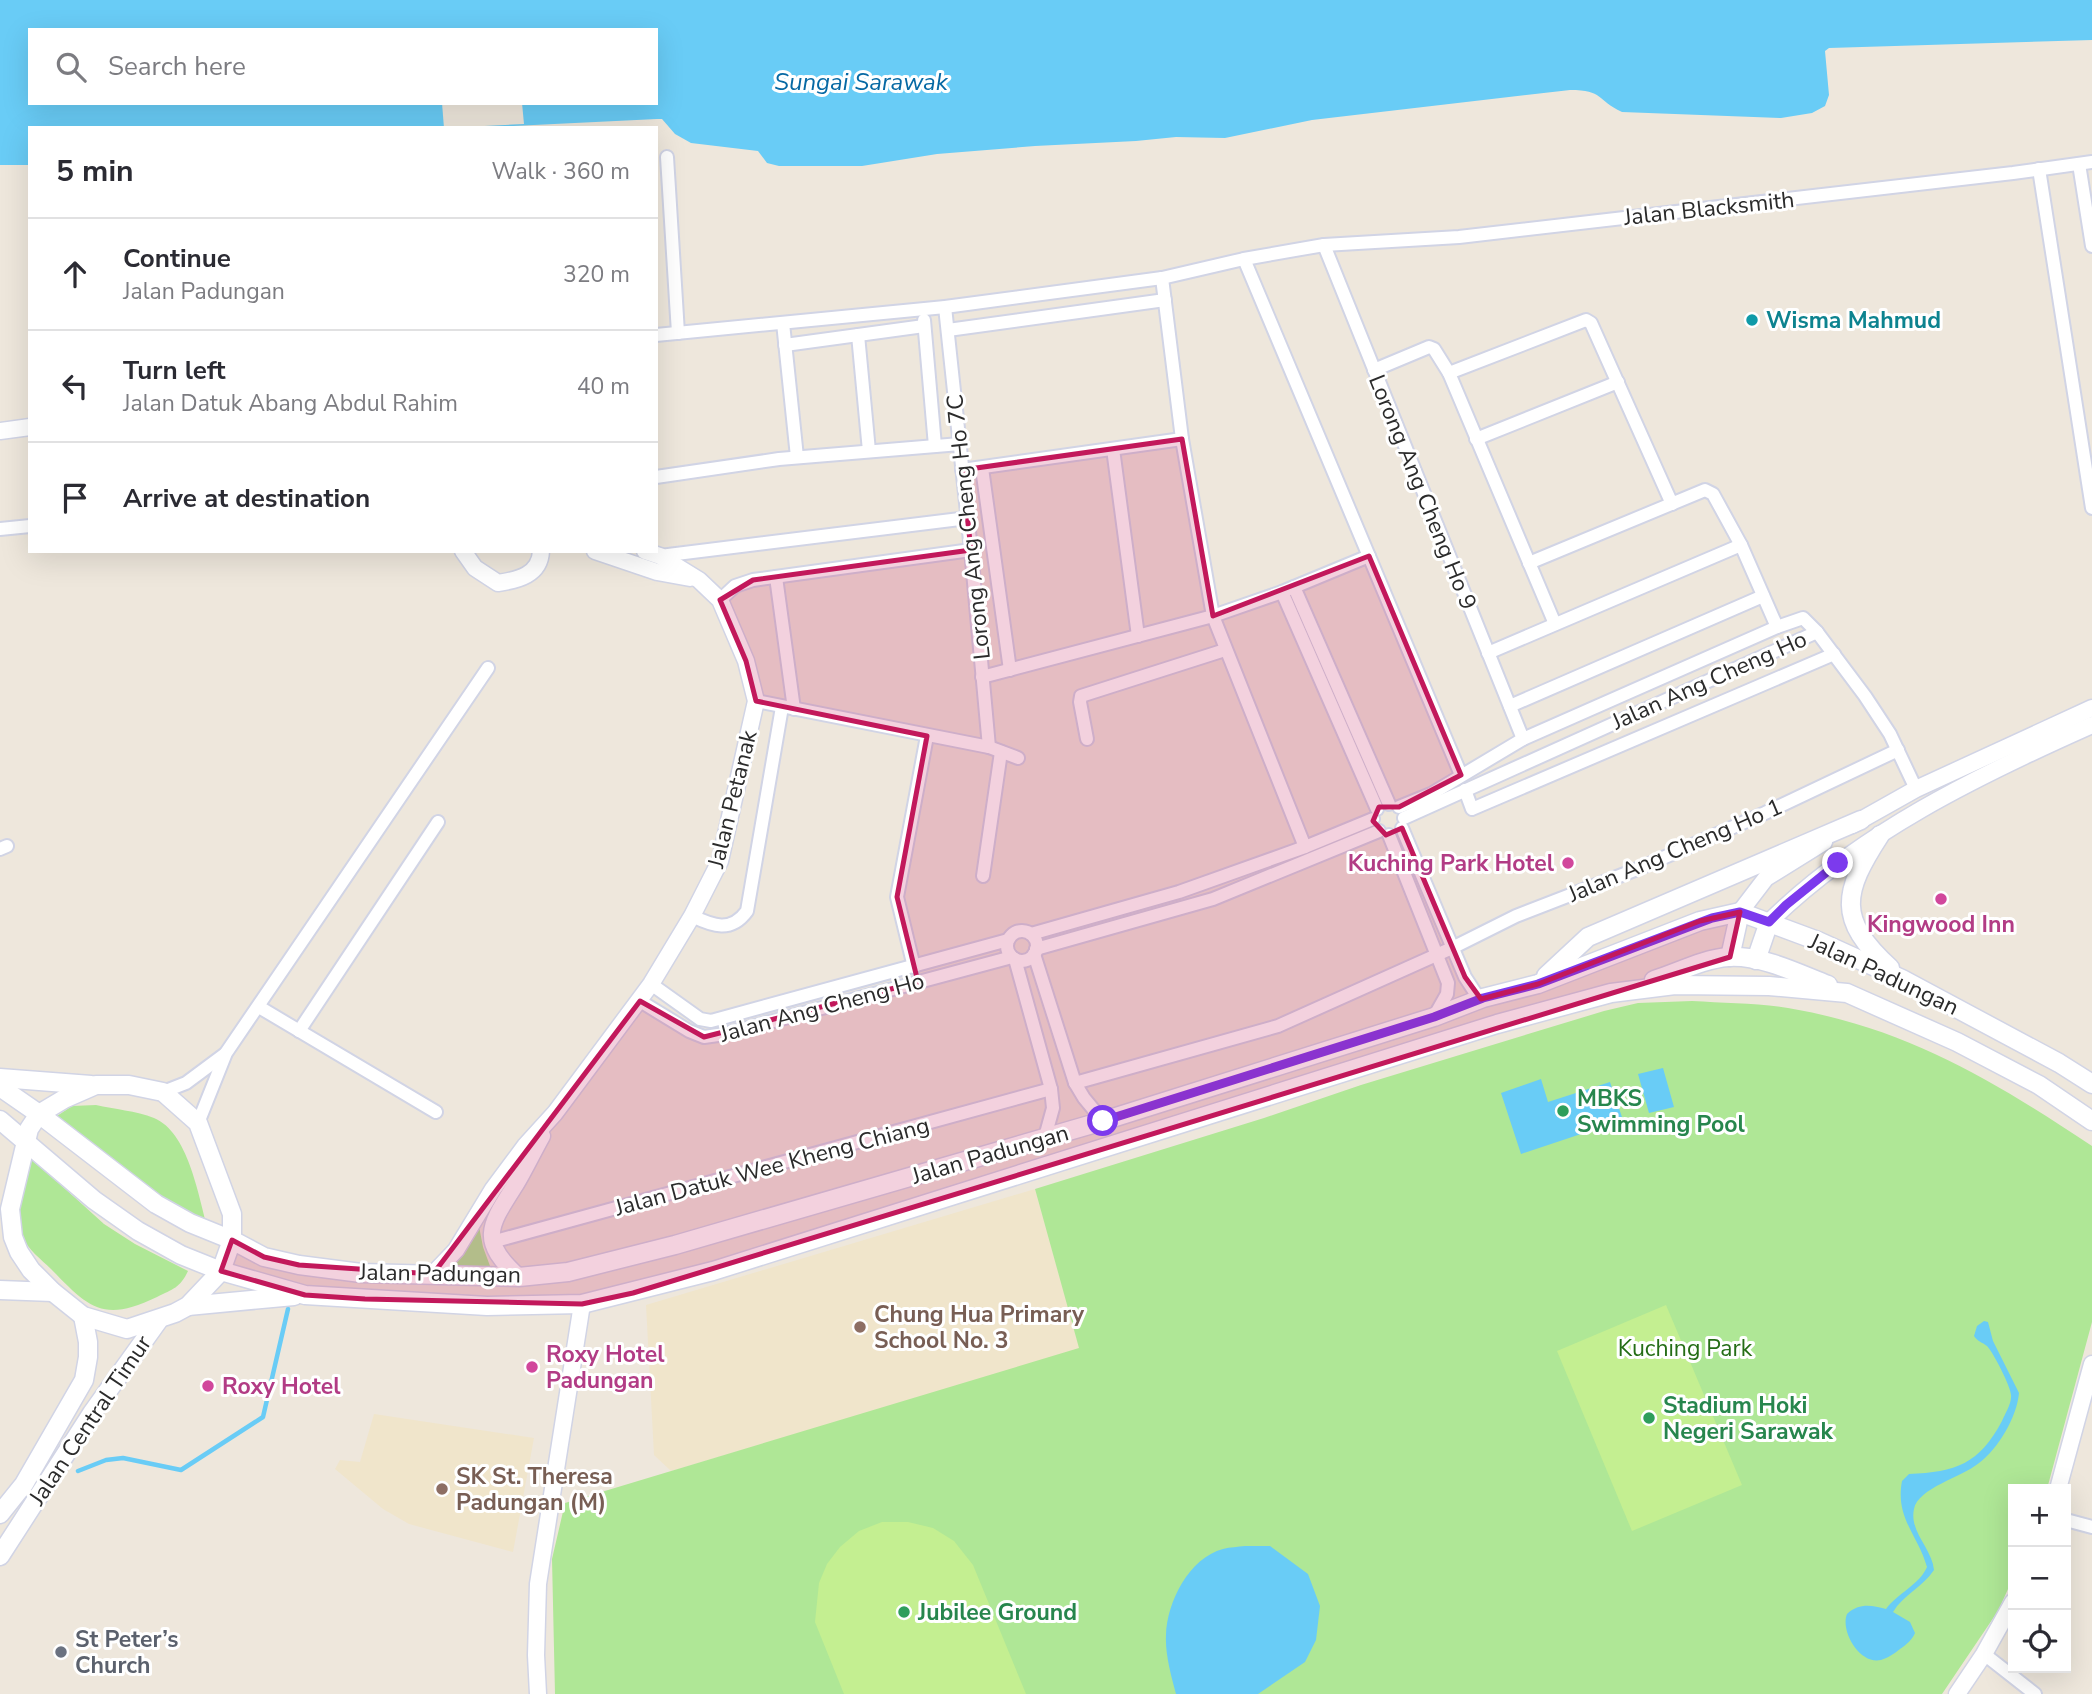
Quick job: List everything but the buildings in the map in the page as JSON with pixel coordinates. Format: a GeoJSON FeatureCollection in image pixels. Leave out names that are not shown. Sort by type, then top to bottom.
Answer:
{"type":"FeatureCollection","features":[{"type":"Feature","properties":{"kind":"main road"},"geometry":{"type":"LineString","coordinates":[[1538,984],[1588,937],[1861,820]]}},
{"type":"Feature","properties":{"kind":"main road"},"geometry":{"type":"LineString","coordinates":[[1880,835],[1863,861],[1850,903],[1853,921],[1870,949],[1902,979]]}},
{"type":"Feature","properties":{"kind":"main road"},"geometry":{"type":"LineString","coordinates":[[1730,957],[1740,912]]}},
{"type":"Feature","properties":{"kind":"main road","name":"Jalan Padungan"},"geometry":{"type":"LineString","coordinates":[[0,1087],[156,1204],[264,1257],[299,1265],[361,1273],[519,1277],[568,1272],[675,1245],[1103,1121],[1434,1017],[1483,998],[1538,984],[1700,921],[1740,912],[1902,979],[2059,1063],[2092,1084]]}},
{"type":"Feature","properties":{"kind":"main road"},"geometry":{"type":"LineString","coordinates":[[1755,960],[1769,922]]}},
{"type":"Feature","properties":{"kind":"main road"},"geometry":{"type":"LineString","coordinates":[[1611,993],[1730,957],[1767,962],[1847,993]]}},
{"type":"Feature","properties":{"kind":"main road","name":"Jalan Padungan"},"geometry":{"type":"LineString","coordinates":[[0,1120],[94,1200],[138,1231],[181,1255],[221,1271],[305,1294],[487,1306],[582,1304],[724,1267],[1497,1024],[1611,993],[1675,985],[1769,986],[1847,993],[1956,1042],[2039,1085],[2092,1121]]}},
{"type":"Feature","properties":{"kind":"main road"},"geometry":{"type":"LineString","coordinates":[[0,1078],[96,1086],[129,1085],[163,1092],[198,1123],[232,1214],[232,1240],[221,1271],[188,1306],[158,1321],[127,1329],[82,1316],[31,1270],[13,1237],[10,1209]]}},
{"type":"Feature","properties":{"kind":"main road"},"geometry":{"type":"LineString","coordinates":[[0,1228],[10,1209],[29,1129],[39,1114],[64,1099],[96,1086]]}},
{"type":"Feature","properties":{"kind":"main road"},"geometry":{"type":"LineString","coordinates":[[0,1290],[53,1292]]}},
{"type":"Feature","properties":{"kind":"main road"},"geometry":{"type":"LineString","coordinates":[[188,1306],[305,1294]]}},
{"type":"Feature","properties":{"kind":"main road","name":"Jalan Central Timur"},"geometry":{"type":"LineString","coordinates":[[0,1514],[24,1483],[85,1380],[88,1342],[82,1316]]}},
{"type":"Feature","properties":{"kind":"main road","name":"Jalan Central Timur"},"geometry":{"type":"LineString","coordinates":[[0,1556],[92,1413],[158,1321]]}},
{"type":"Feature","properties":{"kind":"street"},"geometry":{"type":"LineString","coordinates":[[667,157],[678,333]]}},
{"type":"Feature","properties":{"kind":"street"},"geometry":{"type":"LineString","coordinates":[[2085,163],[2092,246]]}},
{"type":"Feature","properties":{"kind":"street","name":"Jalan Blacksmith"},"geometry":{"type":"LineString","coordinates":[[658,335],[945,307],[1162,278],[1244,259],[1324,246],[1459,237],[2085,163]]}},
{"type":"Feature","properties":{"kind":"street"},"geometry":{"type":"LineString","coordinates":[[2039,169],[2092,508]]}},
{"type":"Feature","properties":{"kind":"street","name":"Lorong Ang Cheng Ho 9"},"geometry":{"type":"LineString","coordinates":[[1324,246],[1523,739]]}},
{"type":"Feature","properties":{"kind":"street"},"geometry":{"type":"LineString","coordinates":[[1244,259],[1461,775]]}},
{"type":"Feature","properties":{"kind":"street"},"geometry":{"type":"LineString","coordinates":[[1162,278],[1182,439],[1213,616],[1305,847]]}},
{"type":"Feature","properties":{"kind":"street"},"geometry":{"type":"LineString","coordinates":[[947,330],[1165,300]]}},
{"type":"Feature","properties":{"kind":"street","name":"Lorong Ang Cheng Ho 7C"},"geometry":{"type":"LineString","coordinates":[[945,307],[982,677],[995,750],[983,876]]}},
{"type":"Feature","properties":{"kind":"street"},"geometry":{"type":"LineString","coordinates":[[923,309],[935,446]]}},
{"type":"Feature","properties":{"kind":"street"},"geometry":{"type":"LineString","coordinates":[[1449,373],[1586,320],[1591,323],[1672,504]]}},
{"type":"Feature","properties":{"kind":"street"},"geometry":{"type":"LineString","coordinates":[[783,323],[797,457]]}},
{"type":"Feature","properties":{"kind":"street"},"geometry":{"type":"LineString","coordinates":[[785,345],[924,326]]}},
{"type":"Feature","properties":{"kind":"street"},"geometry":{"type":"LineString","coordinates":[[858,335],[869,452]]}},
{"type":"Feature","properties":{"kind":"street"},"geometry":{"type":"LineString","coordinates":[[1374,370],[1429,347],[1434,349],[1449,373],[1555,624]]}},
{"type":"Feature","properties":{"kind":"street"},"geometry":{"type":"LineString","coordinates":[[1476,439],[1618,382]]}},
{"type":"Feature","properties":{"kind":"street"},"geometry":{"type":"LineString","coordinates":[[0,431],[28,427]]}},
{"type":"Feature","properties":{"kind":"street"},"geometry":{"type":"LineString","coordinates":[[962,470],[1182,439]]}},
{"type":"Feature","properties":{"kind":"street"},"geometry":{"type":"LineString","coordinates":[[658,477],[797,457],[960,444]]}},
{"type":"Feature","properties":{"kind":"street"},"geometry":{"type":"LineString","coordinates":[[1113,449],[1138,636]]}},
{"type":"Feature","properties":{"kind":"street"},"geometry":{"type":"LineString","coordinates":[[982,467],[1010,670]]}},
{"type":"Feature","properties":{"kind":"street"},"geometry":{"type":"LineString","coordinates":[[1529,563],[1705,490],[1709,491],[1741,545],[1776,627]]}},
{"type":"Feature","properties":{"kind":"street"},"geometry":{"type":"LineString","coordinates":[[653,554],[968,518]]}},
{"type":"Feature","properties":{"kind":"street"},"geometry":{"type":"LineString","coordinates":[[0,529],[28,526]]}},
{"type":"Feature","properties":{"kind":"street"},"geometry":{"type":"LineString","coordinates":[[1488,653],[1741,545]]}},
{"type":"Feature","properties":{"kind":"street"},"geometry":{"type":"LineString","coordinates":[[720,600],[735,586],[753,580],[971,550]]}},
{"type":"Feature","properties":{"kind":"street"},"geometry":{"type":"LineString","coordinates":[[464,553],[475,568],[498,583],[521,578],[534,571],[541,555]]}},
{"type":"Feature","properties":{"kind":"street"},"geometry":{"type":"LineString","coordinates":[[601,553],[657,572],[699,580]]}},
{"type":"Feature","properties":{"kind":"street","name":"Jalan Petanak"},"geometry":{"type":"LineString","coordinates":[[433,1274],[456,1250],[493,1189],[525,1146],[555,1113],[651,985],[692,916],[720,861],[755,701],[746,660],[720,600],[699,580],[653,554]]}},
{"type":"Feature","properties":{"kind":"street"},"geometry":{"type":"LineString","coordinates":[[982,677],[1213,616],[1288,590],[1369,556]]}},
{"type":"Feature","properties":{"kind":"street"},"geometry":{"type":"LineString","coordinates":[[692,916],[712,926],[723,927],[741,919],[747,911],[788,708],[776,577]]}},
{"type":"Feature","properties":{"kind":"street"},"geometry":{"type":"LineString","coordinates":[[1288,590],[1469,984],[1483,998]]}},
{"type":"Feature","properties":{"kind":"street"},"geometry":{"type":"LineString","coordinates":[[1510,706],[1763,596]]}},
{"type":"Feature","properties":{"kind":"street","name":"Jalan Ang Cheng Ho"},"geometry":{"type":"LineString","coordinates":[[1031,934],[1179,892],[1391,814],[1465,790],[1817,632],[1803,618],[1776,627],[1523,739],[1431,794],[1391,814]]}},
{"type":"Feature","properties":{"kind":"street"},"geometry":{"type":"LineString","coordinates":[[1817,632],[1865,696],[1898,750],[1916,789]]}},
{"type":"Feature","properties":{"kind":"street"},"geometry":{"type":"LineString","coordinates":[[1087,739],[1081,696],[1225,650]]}},
{"type":"Feature","properties":{"kind":"street"},"geometry":{"type":"LineString","coordinates":[[1465,790],[1472,809],[1834,654]]}},
{"type":"Feature","properties":{"kind":"street"},"geometry":{"type":"LineString","coordinates":[[198,1123],[226,1053],[488,668]]}},
{"type":"Feature","properties":{"kind":"street"},"geometry":{"type":"LineString","coordinates":[[755,701],[995,750],[1018,758]]}},
{"type":"Feature","properties":{"kind":"street"},"geometry":{"type":"LineString","coordinates":[[1740,912],[1766,878],[1861,820],[1916,789],[2092,708]]}},
{"type":"Feature","properties":{"kind":"street"},"geometry":{"type":"LineString","coordinates":[[1769,922],[1838,863],[1947,794],[2092,725]]}},
{"type":"Feature","properties":{"kind":"street"},"geometry":{"type":"LineString","coordinates":[[914,967],[897,897],[928,736]]}},
{"type":"Feature","properties":{"kind":"street","name":"Jalan Ang Cheng Ho 1"},"geometry":{"type":"LineString","coordinates":[[1452,948],[1516,916],[1640,868],[1765,813],[1898,750]]}},
{"type":"Feature","properties":{"kind":"street"},"geometry":{"type":"LineString","coordinates":[[1391,814],[1384,833],[1448,983],[1447,994],[1434,1017]]}},
{"type":"Feature","properties":{"kind":"street"},"geometry":{"type":"LineString","coordinates":[[1013,958],[1024,961],[1035,952],[1213,900],[1384,833],[1391,814]]}},
{"type":"Feature","properties":{"kind":"street"},"geometry":{"type":"LineString","coordinates":[[299,1031],[438,822]]}},
{"type":"Feature","properties":{"kind":"street"},"geometry":{"type":"LineString","coordinates":[[1045,1137],[1053,1108],[1051,1089],[1013,958],[1008,951],[1008,940],[1016,933],[1031,934],[1035,939],[1035,952],[1075,1083],[1103,1121]]}},
{"type":"Feature","properties":{"kind":"street","name":"Jalan Ang Cheng Ho"},"geometry":{"type":"LineString","coordinates":[[651,985],[699,1019],[711,1021],[1008,940]]}},
{"type":"Feature","properties":{"kind":"street"},"geometry":{"type":"LineString","coordinates":[[1075,1083],[1278,1026],[1452,948]]}},
{"type":"Feature","properties":{"kind":"street","name":"Jalan Ang Cheng Ho"},"geometry":{"type":"LineString","coordinates":[[639,1001],[704,1037],[725,1034],[1013,958]]}},
{"type":"Feature","properties":{"kind":"street"},"geometry":{"type":"LineString","coordinates":[[259,1007],[436,1112]]}},
{"type":"Feature","properties":{"kind":"street"},"geometry":{"type":"LineString","coordinates":[[163,1092],[187,1083],[226,1053]]}},
{"type":"Feature","properties":{"kind":"street","name":"Jalan Datuk Wee Kheng Chiang"},"geometry":{"type":"LineString","coordinates":[[492,1242],[1051,1089]]}},
{"type":"Feature","properties":{"kind":"street","name":"Jalan Petanak"},"geometry":{"type":"LineString","coordinates":[[492,1242],[491,1228],[496,1214],[520,1178],[555,1113]]}},
{"type":"Feature","properties":{"kind":"street"},"geometry":{"type":"LineString","coordinates":[[492,1242],[502,1262],[519,1277]]}},
{"type":"Feature","properties":{"kind":"street"},"geometry":{"type":"LineString","coordinates":[[538,1694],[538,1584],[582,1304]]}},
{"type":"Feature","properties":{"kind":"street"},"geometry":{"type":"LineString","coordinates":[[2059,1484],[2092,1364]]}},
{"type":"Feature","properties":{"kind":"street"},"geometry":{"type":"LineString","coordinates":[[2071,1521],[2092,1527]]}},
{"type":"Feature","properties":{"kind":"street"},"geometry":{"type":"LineString","coordinates":[[1957,1694],[2009,1610]]}},
{"type":"Feature","properties":{"kind":"street"},"geometry":{"type":"LineString","coordinates":[[1984,1654],[2035,1694]]}},
{"type":"Feature","properties":{"kind":"highlighted area"},"geometry":{"type":"Polygon","coordinates":[[[1182,439],[1213,616],[1369,556],[1461,775],[1399,807],[1379,807],[1373,821],[1386,835],[1402,828],[1465,977],[1481,999],[1538,984],[1700,921],[1740,912],[1730,957],[633,1293],[582,1304],[365,1299],[305,1295],[221,1271],[232,1240],[264,1257],[299,1265],[433,1274],[640,1001],[704,1037],[918,982],[897,897],[927,736],[756,701],[746,661],[720,600],[753,580],[971,550],[962,470],[1182,439]]]}},
{"type":"Feature","properties":{"kind":"shaded area","name":"Chung Hua Primary School No. 3"},"geometry":{"type":"Polygon","coordinates":[[[1035,1189],[1080,1350],[671,1471],[654,1455],[646,1305],[1035,1189]]]}},
{"type":"Feature","properties":{"kind":"shaded area","name":"SK St. Theresa Padungan (M)"},"geometry":{"type":"Polygon","coordinates":[[[374,1414],[534,1438],[513,1552],[409,1524],[383,1509],[335,1469],[340,1460],[360,1462],[374,1414]]]}},
{"type":"Feature","properties":{"kind":"green space","name":"Kuching Park"},"geometry":{"type":"Polygon","coordinates":[[[1692,1001],[1788,1008],[1872,1029],[1911,1043],[1984,1079],[2092,1146],[2092,1322],[2048,1484],[2008,1484],[2008,1589],[1998,1611],[1942,1694],[555,1694],[552,1559],[565,1503],[1079,1348],[1035,1189],[1361,1085],[1638,1003],[1692,1001]]]}},
{"type":"Feature","properties":{"kind":"green space"},"geometry":{"type":"Polygon","coordinates":[[[96,1105],[154,1118],[166,1125],[190,1165],[207,1226],[180,1213],[96,1155],[57,1116],[72,1106],[96,1105]]]}},
{"type":"Feature","properties":{"kind":"green space"},"geometry":{"type":"Polygon","coordinates":[[[30,1157],[104,1224],[135,1244],[188,1271],[182,1281],[157,1297],[123,1309],[110,1310],[87,1302],[31,1250],[23,1237],[20,1208],[30,1157]]]}},
{"type":"Feature","properties":{"kind":"green space"},"geometry":{"type":"Polygon","coordinates":[[[478,1221],[490,1266],[449,1266],[478,1221]]]}},
{"type":"Feature","properties":{"kind":"green space","name":"Stadium Hoki Negeri Sarawak"},"geometry":{"type":"Polygon","coordinates":[[[1666,1305],[1742,1485],[1632,1531],[1557,1351],[1666,1305]]]}},
{"type":"Feature","properties":{"kind":"green space","name":"Jubilee Ground"},"geometry":{"type":"Polygon","coordinates":[[[882,1522],[908,1522],[933,1528],[954,1541],[973,1565],[1026,1694],[844,1694],[815,1622],[819,1583],[827,1564],[840,1547],[859,1531],[882,1522]]]}},
{"type":"Feature","properties":{"kind":"water","name":"Sungai Sarawak"},"geometry":{"type":"Polygon","coordinates":[[[0,0],[2092,0],[2092,40],[1829,48],[1825,51],[1829,95],[1825,106],[1812,113],[1781,118],[1622,112],[1595,94],[1570,90],[1312,120],[1225,138],[1176,137],[1035,146],[937,154],[862,166],[779,166],[767,163],[758,151],[691,143],[675,134],[662,119],[512,126],[28,126],[28,165],[0,165],[0,0]]]}},
{"type":"Feature","properties":{"kind":"water"},"geometry":{"type":"Polygon","coordinates":[[[1663,1068],[1674,1107],[1649,1113],[1638,1074],[1663,1068]]]}},
{"type":"Feature","properties":{"kind":"water","name":"MBKS Swimming Pool"},"geometry":{"type":"Polygon","coordinates":[[[1541,1079],[1548,1102],[1610,1082],[1623,1120],[1521,1154],[1501,1093],[1541,1079]]]}},
{"type":"Feature","properties":{"kind":"water"},"geometry":{"type":"Polygon","coordinates":[[[1984,1321],[1988,1322],[1993,1341],[2019,1393],[2015,1412],[2005,1432],[1986,1457],[1932,1489],[1917,1502],[1913,1517],[1915,1525],[1934,1570],[1893,1612],[1910,1622],[1915,1633],[1912,1638],[1889,1657],[1873,1660],[1859,1652],[1849,1637],[1846,1629],[1847,1614],[1865,1606],[1886,1609],[1919,1579],[1927,1567],[1904,1516],[1902,1481],[1909,1474],[1953,1468],[1975,1456],[1993,1436],[2009,1405],[2010,1391],[2001,1370],[1987,1346],[1974,1336],[1977,1326],[1984,1321]]]}},
{"type":"Feature","properties":{"kind":"water"},"geometry":{"type":"Polygon","coordinates":[[[1270,1546],[1308,1574],[1320,1606],[1316,1640],[1305,1662],[1258,1694],[1176,1694],[1166,1642],[1167,1622],[1182,1583],[1190,1571],[1211,1554],[1223,1549],[1270,1546]]]}},
{"type":"Feature","properties":{"kind":"pier"},"geometry":{"type":"Polygon","coordinates":[[[442,105],[522,105],[524,124],[444,126],[442,105]]]}},
{"type":"Feature","properties":{"kind":"waterway"},"geometry":{"type":"LineString","coordinates":[[78,1471],[106,1460],[123,1458],[181,1470],[263,1417],[288,1309]]}},
{"type":"Feature","properties":{"kind":"place","name":"Wisma Mahmud"},"geometry":{"type":"Point","coordinates":[1752,320]}},
{"type":"Feature","properties":{"kind":"place","name":"Kuching Park Hotel"},"geometry":{"type":"Point","coordinates":[1568,863]}},
{"type":"Feature","properties":{"kind":"place","name":"Kingwood Inn"},"geometry":{"type":"Point","coordinates":[1941,899]}},
{"type":"Feature","properties":{"kind":"place","name":"MBKS Swimming Pool"},"geometry":{"type":"Point","coordinates":[1563,1111]}},
{"type":"Feature","properties":{"kind":"place","name":"Chung Hua Primary School No. 3"},"geometry":{"type":"Point","coordinates":[860,1327]}},
{"type":"Feature","properties":{"kind":"place","name":"Roxy Hotel Padungan"},"geometry":{"type":"Point","coordinates":[532,1367]}},
{"type":"Feature","properties":{"kind":"place","name":"Roxy Hotel"},"geometry":{"type":"Point","coordinates":[208,1386]}},
{"type":"Feature","properties":{"kind":"place","name":"Stadium Hoki Negeri Sarawak"},"geometry":{"type":"Point","coordinates":[1649,1418]}},
{"type":"Feature","properties":{"kind":"place","name":"SK St. Theresa Padungan (M)"},"geometry":{"type":"Point","coordinates":[442,1489]}},
{"type":"Feature","properties":{"kind":"place","name":"Jubilee Ground"},"geometry":{"type":"Point","coordinates":[904,1612]}},
{"type":"Feature","properties":{"kind":"place","name":"St Peter’s Church"},"geometry":{"type":"Point","coordinates":[61,1652]}},
{"type":"Feature","properties":{"kind":"route"},"geometry":{"type":"LineString","coordinates":[[1103,1121],[1434,1017],[1483,998],[1538,984],[1700,921],[1740,912],[1769,922],[1838,863]]}}]}
